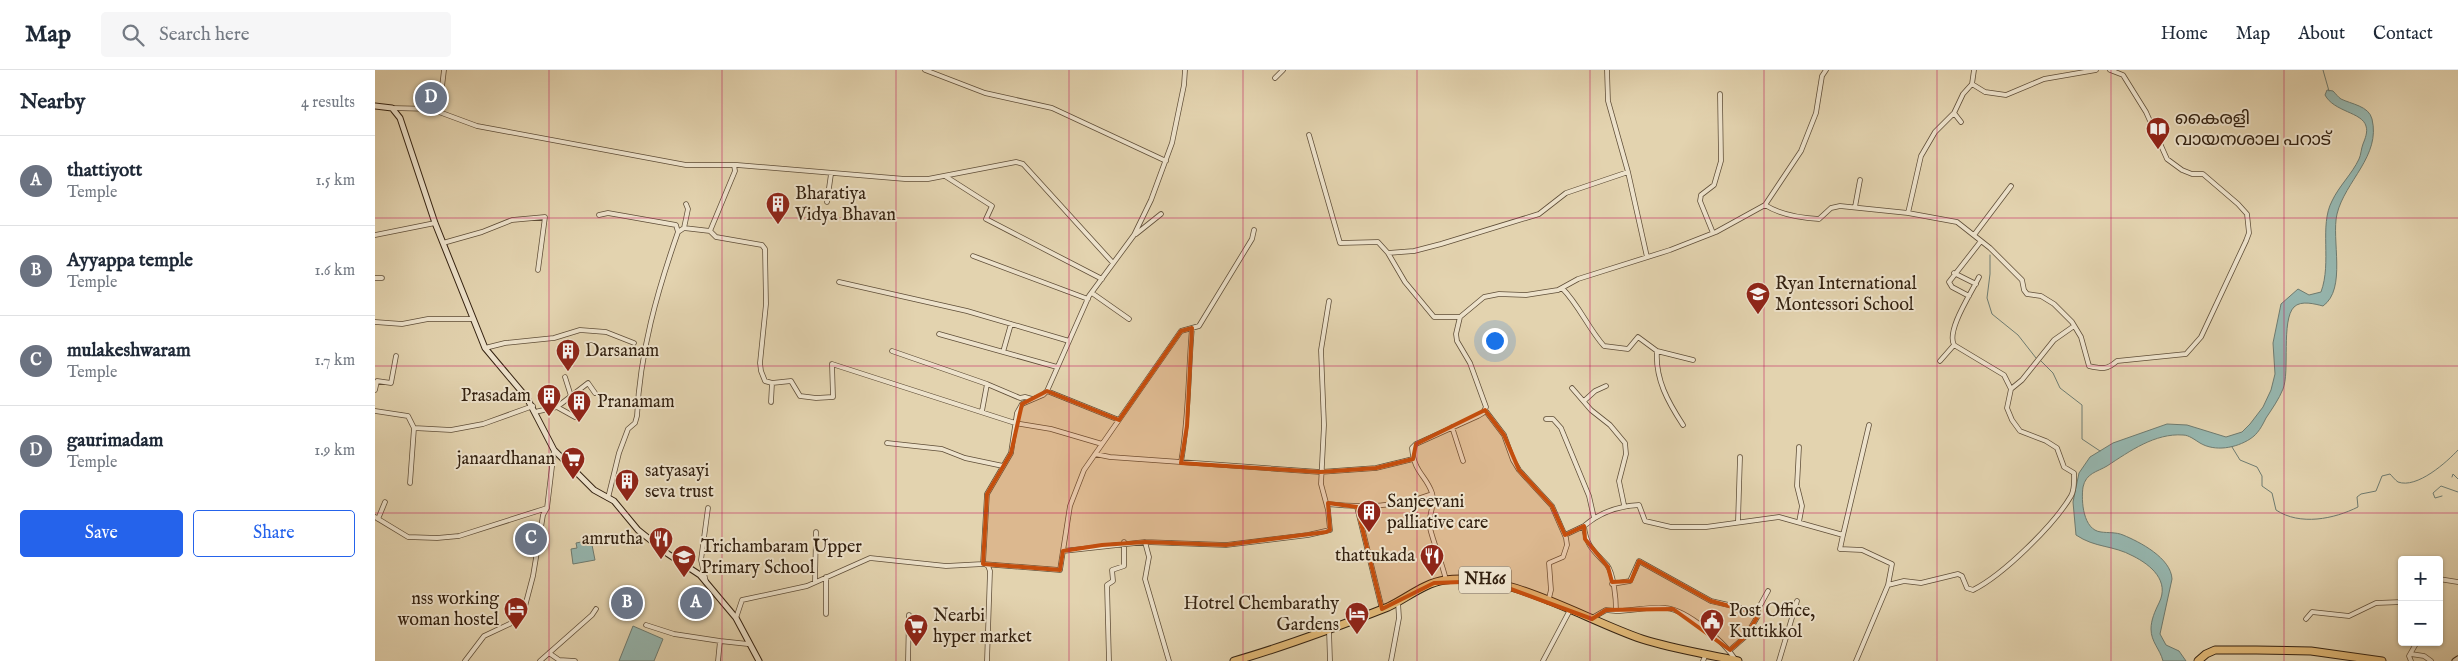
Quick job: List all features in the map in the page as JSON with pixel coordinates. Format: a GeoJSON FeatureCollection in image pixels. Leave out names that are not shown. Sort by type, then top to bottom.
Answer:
{"type":"FeatureCollection","features":[{"type":"Feature","properties":{"kind":"highway","name":"NH66"},"geometry":{"type":"LineString","coordinates":[[1235,661],[1250,659],[1329,630],[1382,609],[1417,591],[1446,580],[1489,581],[1513,587],[1645,640],[1704,657],[1737,661]]}},
{"type":"Feature","properties":{"kind":"highway"},"geometry":{"type":"LineString","coordinates":[[2199,661],[2206,654],[2215,650],[2311,651],[2382,661]]}},
{"type":"Feature","properties":{"kind":"main road"},"geometry":{"type":"LineString","coordinates":[[375,106],[392,108],[400,118],[435,223],[471,319],[485,348],[533,406],[554,450],[593,490],[608,498],[627,514],[638,530],[706,582],[735,618],[759,661]]}},
{"type":"Feature","properties":{"kind":"street"},"geometry":{"type":"LineString","coordinates":[[439,112],[444,70]]}},
{"type":"Feature","properties":{"kind":"street"},"geometry":{"type":"LineString","coordinates":[[925,70],[985,93],[1052,108],[1166,161]]}},
{"type":"Feature","properties":{"kind":"street"},"geometry":{"type":"LineString","coordinates":[[1134,236],[1172,143],[1184,85],[1185,70]]}},
{"type":"Feature","properties":{"kind":"street"},"geometry":{"type":"LineString","coordinates":[[1275,78],[1283,70]]}},
{"type":"Feature","properties":{"kind":"street"},"geometry":{"type":"LineString","coordinates":[[1607,70],[1608,101],[1628,172],[1647,258]]}},
{"type":"Feature","properties":{"kind":"street"},"geometry":{"type":"LineString","coordinates":[[1548,602],[1551,590],[1549,563],[1563,556],[1567,546],[1565,535],[1552,506],[1519,470],[1513,460],[1504,435],[1485,410],[1486,406],[1470,363],[1457,341],[1456,334],[1460,317],[1475,304],[1491,295],[1526,295],[1562,288],[1578,279],[1647,258],[1713,233],[1765,205],[1801,151],[1816,113],[1822,76],[1826,70]]}},
{"type":"Feature","properties":{"kind":"street"},"geometry":{"type":"LineString","coordinates":[[1907,213],[1921,156],[1935,132],[1954,113],[1963,94],[1972,84],[1974,70]]}},
{"type":"Feature","properties":{"kind":"street"},"geometry":{"type":"LineString","coordinates":[[1972,84],[1985,92],[2006,95],[2044,79],[2096,70]]}},
{"type":"Feature","properties":{"kind":"street"},"geometry":{"type":"LineString","coordinates":[[2112,70],[2123,74]]}},
{"type":"Feature","properties":{"kind":"street"},"geometry":{"type":"LineString","coordinates":[[1765,205],[1774,211],[1801,218],[1819,219],[1831,208],[1855,207],[1907,213],[1957,222],[1981,241],[2022,280],[2027,294],[2041,296],[2054,304],[2074,326],[2081,338],[2089,366],[2101,369],[2109,368],[2117,361],[2186,354],[2201,337],[2249,233],[2247,214],[2203,174],[2192,174],[2182,170],[2167,159],[2146,112],[2120,70]]}},
{"type":"Feature","properties":{"kind":"street"},"geometry":{"type":"LineString","coordinates":[[1713,233],[1700,202],[1701,195],[1714,185],[1721,161],[1720,94]]}},
{"type":"Feature","properties":{"kind":"street"},"geometry":{"type":"LineString","coordinates":[[392,108],[431,109],[477,126],[686,165],[734,165],[905,179],[945,176],[1016,162],[1023,164],[1113,263]]}},
{"type":"Feature","properties":{"kind":"street"},"geometry":{"type":"LineString","coordinates":[[1954,113],[1961,122]]}},
{"type":"Feature","properties":{"kind":"street"},"geometry":{"type":"LineString","coordinates":[[1309,135],[1340,243],[1378,242],[1388,253],[1405,282],[1433,317],[1460,317]]}},
{"type":"Feature","properties":{"kind":"street"},"geometry":{"type":"LineString","coordinates":[[710,231],[735,171],[734,165]]}},
{"type":"Feature","properties":{"kind":"street"},"geometry":{"type":"LineString","coordinates":[[1388,253],[1415,251],[1539,214],[1566,193],[1628,172]]}},
{"type":"Feature","properties":{"kind":"street"},"geometry":{"type":"LineString","coordinates":[[827,202],[831,174]]}},
{"type":"Feature","properties":{"kind":"street"},"geometry":{"type":"LineString","coordinates":[[945,176],[992,206],[986,218],[1101,279]]}},
{"type":"Feature","properties":{"kind":"street"},"geometry":{"type":"LineString","coordinates":[[1855,207],[1859,180]]}},
{"type":"Feature","properties":{"kind":"street"},"geometry":{"type":"LineString","coordinates":[[1974,235],[2011,186]]}},
{"type":"Feature","properties":{"kind":"street"},"geometry":{"type":"LineString","coordinates":[[684,228],[688,209],[686,204]]}},
{"type":"Feature","properties":{"kind":"street"},"geometry":{"type":"LineString","coordinates":[[599,216],[608,213],[667,222],[676,225],[678,232],[645,342],[637,416],[635,422],[628,428],[621,447],[608,498]]}},
{"type":"Feature","properties":{"kind":"street"},"geometry":{"type":"LineString","coordinates":[[983,564],[987,494],[1011,453],[1015,423],[1022,404],[1043,395],[1047,390],[1088,298],[1134,236],[1161,214]]}},
{"type":"Feature","properties":{"kind":"street"},"geometry":{"type":"LineString","coordinates":[[443,243],[482,232],[512,220],[545,217],[538,270]]}},
{"type":"Feature","properties":{"kind":"street"},"geometry":{"type":"LineString","coordinates":[[375,235],[435,223]]}},
{"type":"Feature","properties":{"kind":"street"},"geometry":{"type":"LineString","coordinates":[[678,232],[684,228],[710,231],[716,237],[761,245],[765,249],[766,304],[760,363],[763,378],[772,383],[791,381],[800,396],[833,397],[832,364],[1015,423],[1051,429],[1102,444]]}},
{"type":"Feature","properties":{"kind":"street"},"geometry":{"type":"LineString","coordinates":[[735,618],[742,600],[783,592],[815,582],[870,558],[946,566],[983,564],[1061,570],[1070,506],[1084,470],[1181,331],[1199,326],[1253,239],[1255,230]]}},
{"type":"Feature","properties":{"kind":"street"},"geometry":{"type":"LineString","coordinates":[[1969,296],[1948,284],[1954,273],[1981,241]]}},
{"type":"Feature","properties":{"kind":"street"},"geometry":{"type":"LineString","coordinates":[[973,256],[1088,298]]}},
{"type":"Feature","properties":{"kind":"street"},"geometry":{"type":"LineString","coordinates":[[1954,273],[1976,284]]}},
{"type":"Feature","properties":{"kind":"street"},"geometry":{"type":"LineString","coordinates":[[375,278],[383,278]]}},
{"type":"Feature","properties":{"kind":"street"},"geometry":{"type":"LineString","coordinates":[[1888,585],[1904,581],[1921,583],[1958,574],[1962,576],[1967,588],[1973,590],[2002,570],[2045,530],[2072,495],[2074,473],[2064,467],[2057,448],[2047,441],[2020,431],[2012,420],[2007,408],[2011,389],[2004,375],[1955,345],[1952,341],[1953,333],[1979,278]]}},
{"type":"Feature","properties":{"kind":"street"},"geometry":{"type":"LineString","coordinates":[[839,282],[882,290],[1069,341]]}},
{"type":"Feature","properties":{"kind":"street"},"geometry":{"type":"LineString","coordinates":[[1562,288],[1572,297],[1586,323],[1604,346],[1628,349],[1638,335],[1657,351],[1693,360]]}},
{"type":"Feature","properties":{"kind":"street"},"geometry":{"type":"LineString","coordinates":[[1092,293],[1129,319]]}},
{"type":"Feature","properties":{"kind":"street"},"geometry":{"type":"LineString","coordinates":[[1063,551],[1124,542],[1226,545],[1330,530],[1327,504],[1321,484],[1324,425],[1321,350],[1329,301]]}},
{"type":"Feature","properties":{"kind":"street"},"geometry":{"type":"LineString","coordinates":[[375,322],[402,324],[428,319],[471,319]]}},
{"type":"Feature","properties":{"kind":"street"},"geometry":{"type":"LineString","coordinates":[[1003,352],[1011,324]]}},
{"type":"Feature","properties":{"kind":"street"},"geometry":{"type":"LineString","coordinates":[[2011,389],[2022,380],[2054,340],[2074,326]]}},
{"type":"Feature","properties":{"kind":"street"},"geometry":{"type":"LineString","coordinates":[[1181,462],[1187,426],[1186,390],[1191,328]]}},
{"type":"Feature","properties":{"kind":"street"},"geometry":{"type":"LineString","coordinates":[[485,348],[505,343],[554,338],[579,330],[606,332],[634,344]]}},
{"type":"Feature","properties":{"kind":"street"},"geometry":{"type":"LineString","coordinates":[[939,334],[1057,367]]}},
{"type":"Feature","properties":{"kind":"street"},"geometry":{"type":"LineString","coordinates":[[1940,361],[1955,345]]}},
{"type":"Feature","properties":{"kind":"street"},"geometry":{"type":"LineString","coordinates":[[892,351],[987,384],[1020,398],[1032,399]]}},
{"type":"Feature","properties":{"kind":"street"},"geometry":{"type":"LineString","coordinates":[[1657,351],[1656,359],[1664,394],[1683,425]]}},
{"type":"Feature","properties":{"kind":"street"},"geometry":{"type":"LineString","coordinates":[[375,390],[377,381],[391,382],[395,356]]}},
{"type":"Feature","properties":{"kind":"street"},"geometry":{"type":"LineString","coordinates":[[565,377],[571,396]]}},
{"type":"Feature","properties":{"kind":"street"},"geometry":{"type":"LineString","coordinates":[[535,412],[557,407],[588,383],[595,393]]}},
{"type":"Feature","properties":{"kind":"street"},"geometry":{"type":"LineString","coordinates":[[771,402],[772,383]]}},
{"type":"Feature","properties":{"kind":"street"},"geometry":{"type":"LineString","coordinates":[[981,411],[987,384]]}},
{"type":"Feature","properties":{"kind":"street"},"geometry":{"type":"LineString","coordinates":[[1584,402],[1595,391],[1606,386]]}},
{"type":"Feature","properties":{"kind":"street"},"geometry":{"type":"LineString","coordinates":[[1572,388],[1584,402],[1610,425],[1625,443],[1626,454],[1619,481],[1624,505]]}},
{"type":"Feature","properties":{"kind":"street"},"geometry":{"type":"LineString","coordinates":[[1047,390],[1119,420]]}},
{"type":"Feature","properties":{"kind":"street"},"geometry":{"type":"LineString","coordinates":[[414,428],[451,430],[483,424],[533,406]]}},
{"type":"Feature","properties":{"kind":"street"},"geometry":{"type":"LineString","coordinates":[[557,407],[575,417]]}},
{"type":"Feature","properties":{"kind":"street"},"geometry":{"type":"LineString","coordinates":[[1446,580],[1429,526],[1433,504],[1432,494],[1413,459],[1412,448],[1416,444],[1478,416],[1485,410]]}},
{"type":"Feature","properties":{"kind":"street"},"geometry":{"type":"LineString","coordinates":[[375,411],[408,416],[414,428],[410,483]]}},
{"type":"Feature","properties":{"kind":"street"},"geometry":{"type":"LineString","coordinates":[[1546,419],[1553,419],[1561,428],[1589,496],[1594,518]]}},
{"type":"Feature","properties":{"kind":"street"},"geometry":{"type":"LineString","coordinates":[[1856,661],[1888,585],[1892,564],[1863,550],[1840,549],[1869,425]]}},
{"type":"Feature","properties":{"kind":"street"},"geometry":{"type":"LineString","coordinates":[[1452,427],[1463,461]]}},
{"type":"Feature","properties":{"kind":"street"},"geometry":{"type":"LineString","coordinates":[[887,443],[942,449],[965,458],[1003,466]]}},
{"type":"Feature","properties":{"kind":"street"},"geometry":{"type":"LineString","coordinates":[[1799,446],[1797,486],[1802,506],[1799,522]]}},
{"type":"Feature","properties":{"kind":"street"},"geometry":{"type":"LineString","coordinates":[[465,661],[484,636],[520,619],[523,614],[533,576],[543,515],[547,508],[554,450]]}},
{"type":"Feature","properties":{"kind":"street"},"geometry":{"type":"LineString","coordinates":[[1095,454],[1321,472],[1376,468],[1413,459]]}},
{"type":"Feature","properties":{"kind":"street"},"geometry":{"type":"LineString","coordinates":[[1738,522],[1740,457]]}},
{"type":"Feature","properties":{"kind":"street"},"geometry":{"type":"LineString","coordinates":[[1327,504],[1357,506],[1399,504],[1432,494]]}},
{"type":"Feature","properties":{"kind":"street"},"geometry":{"type":"LineString","coordinates":[[385,502],[377,518],[408,537],[437,538],[459,536],[547,508]]}},
{"type":"Feature","properties":{"kind":"street"},"geometry":{"type":"LineString","coordinates":[[1565,535],[1594,518],[1624,505],[1639,505],[1645,521],[1671,527],[1706,528],[1779,517],[1843,535]]}},
{"type":"Feature","properties":{"kind":"street"},"geometry":{"type":"LineString","coordinates":[[1357,506],[1382,609]]}},
{"type":"Feature","properties":{"kind":"street"},"geometry":{"type":"LineString","coordinates":[[706,582],[701,560],[708,508]]}},
{"type":"Feature","properties":{"kind":"street"},"geometry":{"type":"LineString","coordinates":[[1583,526],[1585,539],[1597,558],[1608,566],[1616,611]]}},
{"type":"Feature","properties":{"kind":"street"},"geometry":{"type":"LineString","coordinates":[[815,582],[816,532]]}},
{"type":"Feature","properties":{"kind":"street"},"geometry":{"type":"LineString","coordinates":[[1109,661],[1107,585],[1113,580],[1112,570],[1124,566],[1124,542]]}},
{"type":"Feature","properties":{"kind":"street"},"geometry":{"type":"LineString","coordinates":[[1145,542],[1149,557],[1145,579],[1169,661]]}},
{"type":"Feature","properties":{"kind":"street"},"geometry":{"type":"LineString","coordinates":[[1612,584],[1630,581],[1639,561],[1711,601],[1759,614],[1746,636],[1730,650]]}},
{"type":"Feature","properties":{"kind":"street"},"geometry":{"type":"LineString","coordinates":[[983,564],[988,566],[991,571],[987,661]]}},
{"type":"Feature","properties":{"kind":"street"},"geometry":{"type":"LineString","coordinates":[[826,577],[826,614]]}},
{"type":"Feature","properties":{"kind":"street"},"geometry":{"type":"LineString","coordinates":[[2443,580],[2458,582]]}},
{"type":"Feature","properties":{"kind":"street"},"geometry":{"type":"LineString","coordinates":[[1756,613],[1767,591]]}},
{"type":"Feature","properties":{"kind":"street"},"geometry":{"type":"LineString","coordinates":[[1779,661],[1797,601]]}},
{"type":"Feature","properties":{"kind":"street"},"geometry":{"type":"LineString","coordinates":[[1391,661],[1399,618],[1398,602]]}},
{"type":"Feature","properties":{"kind":"street"},"geometry":{"type":"LineString","coordinates":[[2306,619],[2312,612],[2349,616],[2376,603],[2398,602]]}},
{"type":"Feature","properties":{"kind":"street"},"geometry":{"type":"LineString","coordinates":[[540,661],[592,615],[596,609]]}},
{"type":"Feature","properties":{"kind":"street"},"geometry":{"type":"LineString","coordinates":[[1592,619],[1606,610],[1673,609],[1704,629],[1730,650],[1737,661]]}},
{"type":"Feature","properties":{"kind":"street"},"geometry":{"type":"LineString","coordinates":[[1543,661],[1570,610]]}},
{"type":"Feature","properties":{"kind":"street"},"geometry":{"type":"LineString","coordinates":[[908,661],[909,614]]}},
{"type":"Feature","properties":{"kind":"street"},"geometry":{"type":"LineString","coordinates":[[647,625],[674,634],[748,644]]}},
{"type":"Feature","properties":{"kind":"street"},"geometry":{"type":"LineString","coordinates":[[1329,630],[1330,661]]}},
{"type":"Feature","properties":{"kind":"street"},"geometry":{"type":"LineString","coordinates":[[718,661],[720,641]]}},
{"type":"Feature","properties":{"kind":"street"},"geometry":{"type":"LineString","coordinates":[[2411,661],[2409,656],[2415,646]]}},
{"type":"Feature","properties":{"kind":"street"},"geometry":{"type":"LineString","coordinates":[[549,653],[559,660],[575,661]]}},
{"type":"Feature","properties":{"kind":"street"},"geometry":{"type":"LineString","coordinates":[[2411,654],[2423,656],[2431,661]]}},
{"type":"Feature","properties":{"kind":"highlighted area"},"geometry":{"type":"Polygon","coordinates":[[[1192,328],[1187,426],[1181,463],[1320,472],[1376,468],[1413,459],[1416,444],[1485,410],[1504,435],[1519,470],[1552,506],[1565,535],[1584,526],[1585,539],[1608,567],[1612,582],[1631,581],[1639,561],[1711,601],[1759,614],[1746,636],[1730,650],[1673,609],[1606,610],[1592,619],[1489,581],[1434,583],[1382,609],[1357,507],[1328,503],[1330,530],[1326,532],[1226,545],[1145,542],[1102,545],[1063,551],[1060,570],[983,564],[987,494],[1011,453],[1022,404],[1047,391],[1119,420],[1181,331],[1192,328]]]}},
{"type":"Feature","properties":{"kind":"water"},"geometry":{"type":"Polygon","coordinates":[[[2327,90],[2333,91],[2341,99],[2367,111],[2372,119],[2371,145],[2367,157],[2341,202],[2337,214],[2337,263],[2334,288],[2330,298],[2323,306],[2308,303],[2300,304],[2294,307],[2290,314],[2283,389],[2261,427],[2250,439],[2238,445],[2225,448],[2206,446],[2185,435],[2173,435],[2153,440],[2092,474],[2084,482],[2082,500],[2090,526],[2101,532],[2120,534],[2138,542],[2161,558],[2170,571],[2172,579],[2160,634],[2166,645],[2179,651],[2186,661],[2163,661],[2152,638],[2151,629],[2162,595],[2160,581],[2152,569],[2126,552],[2090,542],[2076,535],[2073,502],[2079,473],[2090,457],[2113,443],[2167,424],[2187,425],[2226,437],[2242,432],[2263,407],[2271,390],[2275,374],[2273,343],[2281,304],[2298,289],[2309,295],[2321,292],[2326,269],[2326,222],[2328,211],[2332,201],[2359,159],[2366,135],[2367,128],[2363,121],[2329,101],[2325,95],[2327,90]]]}},
{"type":"Feature","properties":{"kind":"water"},"geometry":{"type":"Polygon","coordinates":[[[591,540],[595,560],[573,564],[571,549],[577,548],[576,543],[591,540]]]}},
{"type":"Feature","properties":{"kind":"water"},"geometry":{"type":"Polygon","coordinates":[[[633,626],[663,639],[654,661],[619,661],[633,626]]]}},
{"type":"Feature","properties":{"kind":"waterway"},"geometry":{"type":"LineString","coordinates":[[2323,70],[2329,91]]}},
{"type":"Feature","properties":{"kind":"waterway"},"geometry":{"type":"LineString","coordinates":[[1990,255],[1987,298],[1992,314],[2018,335],[2036,358]]}},
{"type":"Feature","properties":{"kind":"waterway"},"geometry":{"type":"LineString","coordinates":[[2041,361],[2053,373],[2060,388],[2082,405],[2082,439],[2100,451]]}},
{"type":"Feature","properties":{"kind":"waterway"},"geometry":{"type":"LineString","coordinates":[[2232,447],[2240,460],[2257,467],[2262,476],[2262,486],[2272,493],[2276,510],[2285,515],[2306,519],[2338,515],[2358,507],[2357,497],[2361,494],[2376,491],[2382,476],[2390,474],[2398,482],[2414,482],[2431,473],[2458,450]]}},
{"type":"Feature","properties":{"kind":"waterway"},"geometry":{"type":"LineString","coordinates":[[2452,477],[2453,474],[2458,479]]}},
{"type":"Feature","properties":{"kind":"waterway"},"geometry":{"type":"LineString","coordinates":[[2442,496],[2435,498],[2433,493],[2441,486],[2458,492]]}},
{"type":"Feature","properties":{"kind":"place","name":"gaurimadam"},"geometry":{"type":"Point","coordinates":[431,98]}},
{"type":"Feature","properties":{"kind":"place","name":"കൈരളി വായനശാല പറാട്"},"geometry":{"type":"Point","coordinates":[2158,150]}},
{"type":"Feature","properties":{"kind":"place","name":"Bharatiya Vidya Bhavan"},"geometry":{"type":"Point","coordinates":[778,225]}},
{"type":"Feature","properties":{"kind":"place","name":"Ryan International Montessori School"},"geometry":{"type":"Point","coordinates":[1758,315]}},
{"type":"Feature","properties":{"kind":"place","name":"Darsanam"},"geometry":{"type":"Point","coordinates":[568,372]}},
{"type":"Feature","properties":{"kind":"place","name":"Prasadam"},"geometry":{"type":"Point","coordinates":[549,417]}},
{"type":"Feature","properties":{"kind":"place","name":"Pranamam"},"geometry":{"type":"Point","coordinates":[579,423]}},
{"type":"Feature","properties":{"kind":"place","name":"janaardhanan"},"geometry":{"type":"Point","coordinates":[573,480]}},
{"type":"Feature","properties":{"kind":"place","name":"satyasayi seva trust"},"geometry":{"type":"Point","coordinates":[627,502]}},
{"type":"Feature","properties":{"kind":"place","name":"Sanjeevani palliative care"},"geometry":{"type":"Point","coordinates":[1369,533]}},
{"type":"Feature","properties":{"kind":"place","name":"mulakeshwaram"},"geometry":{"type":"Point","coordinates":[531,539]}},
{"type":"Feature","properties":{"kind":"place","name":"amrutha"},"geometry":{"type":"Point","coordinates":[661,560]}},
{"type":"Feature","properties":{"kind":"place","name":"thattukada"},"geometry":{"type":"Point","coordinates":[1432,577]}},
{"type":"Feature","properties":{"kind":"place","name":"Trichambaram Upper Primary School"},"geometry":{"type":"Point","coordinates":[684,578]}},
{"type":"Feature","properties":{"kind":"place","name":"Ayyappa temple"},"geometry":{"type":"Point","coordinates":[627,603]}},
{"type":"Feature","properties":{"kind":"place","name":"thattiyott"},"geometry":{"type":"Point","coordinates":[696,603]}},
{"type":"Feature","properties":{"kind":"place","name":"nss working woman hostel"},"geometry":{"type":"Point","coordinates":[516,630]}},
{"type":"Feature","properties":{"kind":"place","name":"Hotrel Chembarathy Gardens"},"geometry":{"type":"Point","coordinates":[1357,635]}},
{"type":"Feature","properties":{"kind":"place","name":"Post Office, Kuttikkol"},"geometry":{"type":"Point","coordinates":[1712,642]}},
{"type":"Feature","properties":{"kind":"place","name":"Nearbi hyper market"},"geometry":{"type":"Point","coordinates":[916,647]}}]}
